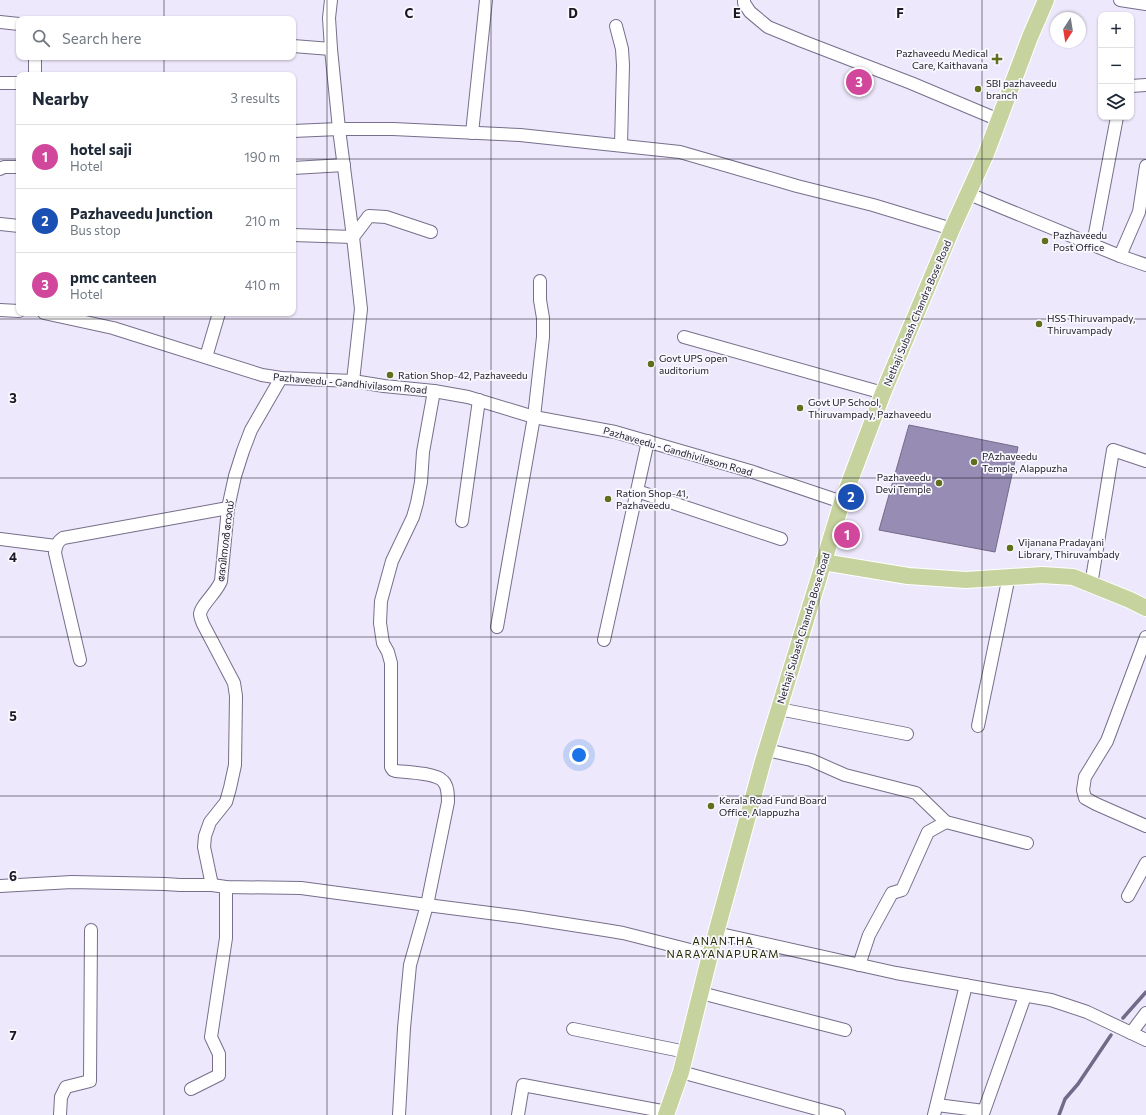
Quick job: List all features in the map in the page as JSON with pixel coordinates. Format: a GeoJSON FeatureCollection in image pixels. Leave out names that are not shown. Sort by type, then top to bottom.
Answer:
{"type":"FeatureCollection","features":[{"type":"Feature","properties":{"kind":"main road","name":"Nethaji Subash Chandra Bose Road"},"geometry":{"type":"LineString","coordinates":[[666,1114],[681,1072],[710,955],[767,750],[842,502],[883,393],[952,229],[986,154],[1030,37],[1046,0]]}},
{"type":"Feature","properties":{"kind":"main road"},"geometry":{"type":"LineString","coordinates":[[823,562],[908,576],[966,580],[1042,575],[1073,577],[1146,608]]}},
{"type":"Feature","properties":{"kind":"street"},"geometry":{"type":"LineString","coordinates":[[331,0],[329,18],[331,49],[360,309],[353,382]]}},
{"type":"Feature","properties":{"kind":"street"},"geometry":{"type":"LineString","coordinates":[[472,133],[486,0]]}},
{"type":"Feature","properties":{"kind":"street"},"geometry":{"type":"LineString","coordinates":[[744,0],[744,3],[750,12],[768,26],[802,41],[912,83],[999,120]]}},
{"type":"Feature","properties":{"kind":"street"},"geometry":{"type":"LineString","coordinates":[[1120,0],[1146,4]]}},
{"type":"Feature","properties":{"kind":"street"},"geometry":{"type":"LineString","coordinates":[[0,22],[16,24]]}},
{"type":"Feature","properties":{"kind":"street"},"geometry":{"type":"LineString","coordinates":[[616,26],[622,49],[623,65],[622,145]]}},
{"type":"Feature","properties":{"kind":"street"},"geometry":{"type":"LineString","coordinates":[[296,46],[331,49]]}},
{"type":"Feature","properties":{"kind":"street"},"geometry":{"type":"LineString","coordinates":[[35,60],[35,72]]}},
{"type":"Feature","properties":{"kind":"street"},"geometry":{"type":"LineString","coordinates":[[0,83],[16,83]]}},
{"type":"Feature","properties":{"kind":"street"},"geometry":{"type":"LineString","coordinates":[[1134,86],[1146,85]]}},
{"type":"Feature","properties":{"kind":"street"},"geometry":{"type":"LineString","coordinates":[[1093,244],[1117,120]]}},
{"type":"Feature","properties":{"kind":"street"},"geometry":{"type":"LineString","coordinates":[[296,132],[393,128],[520,135],[680,152],[797,186],[873,205],[952,229]]}},
{"type":"Feature","properties":{"kind":"street"},"geometry":{"type":"LineString","coordinates":[[296,168],[344,165]]}},
{"type":"Feature","properties":{"kind":"street"},"geometry":{"type":"LineString","coordinates":[[1120,256],[1138,212],[1146,166]]}},
{"type":"Feature","properties":{"kind":"street"},"geometry":{"type":"LineString","coordinates":[[0,169],[4,167],[16,168]]}},
{"type":"Feature","properties":{"kind":"street"},"geometry":{"type":"LineString","coordinates":[[969,194],[1120,256],[1146,265]]}},
{"type":"Feature","properties":{"kind":"street"},"geometry":{"type":"LineString","coordinates":[[353,237],[369,216],[386,217],[430,232]]}},
{"type":"Feature","properties":{"kind":"street"},"geometry":{"type":"LineString","coordinates":[[0,224],[16,226]]}},
{"type":"Feature","properties":{"kind":"street"},"geometry":{"type":"LineString","coordinates":[[296,235],[353,237]]}},
{"type":"Feature","properties":{"kind":"street"},"geometry":{"type":"LineString","coordinates":[[497,627],[534,417],[543,337],[540,281]]}},
{"type":"Feature","properties":{"kind":"street"},"geometry":{"type":"LineString","coordinates":[[0,310],[16,311]]}},
{"type":"Feature","properties":{"kind":"street","name":"Pazhaveedu - Gandhivilasom Road"},"geometry":{"type":"LineString","coordinates":[[58,316],[113,328],[262,375],[281,378],[353,382],[434,391],[468,397],[534,417],[616,432],[750,471],[842,502]]}},
{"type":"Feature","properties":{"kind":"street"},"geometry":{"type":"LineString","coordinates":[[206,357],[218,316]]}},
{"type":"Feature","properties":{"kind":"street"},"geometry":{"type":"LineString","coordinates":[[684,337],[883,393]]}},
{"type":"Feature","properties":{"kind":"street","name":"ദേവിനഗർ റോഡ്"},"geometry":{"type":"LineString","coordinates":[[212,885],[204,847],[205,836],[210,822],[226,802],[230,788],[234,765],[236,696],[234,683],[203,624],[200,614],[219,587],[221,581],[228,508],[239,464],[251,430],[281,378]]}},
{"type":"Feature","properties":{"kind":"street"},"geometry":{"type":"LineString","coordinates":[[399,1115],[404,1028],[410,964],[426,905],[448,802],[448,792],[444,781],[436,776],[396,771],[391,767],[391,663],[388,652],[383,643],[380,623],[381,601],[392,561],[413,517],[417,503],[421,482],[423,452],[434,391]]}},
{"type":"Feature","properties":{"kind":"street"},"geometry":{"type":"LineString","coordinates":[[462,521],[479,400]]}},
{"type":"Feature","properties":{"kind":"street"},"geometry":{"type":"LineString","coordinates":[[604,640],[648,441]]}},
{"type":"Feature","properties":{"kind":"street"},"geometry":{"type":"LineString","coordinates":[[1091,585],[1113,450],[1146,461]]}},
{"type":"Feature","properties":{"kind":"street"},"geometry":{"type":"LineString","coordinates":[[637,491],[781,539]]}},
{"type":"Feature","properties":{"kind":"street"},"geometry":{"type":"LineString","coordinates":[[80,660],[55,553],[56,546],[59,541],[63,538],[228,508]]}},
{"type":"Feature","properties":{"kind":"street"},"geometry":{"type":"LineString","coordinates":[[0,539],[56,546]]}},
{"type":"Feature","properties":{"kind":"street"},"geometry":{"type":"LineString","coordinates":[[978,726],[1009,576]]}},
{"type":"Feature","properties":{"kind":"street"},"geometry":{"type":"LineString","coordinates":[[1146,637],[1107,741],[1085,776],[1083,790],[1085,798],[1146,826]]}},
{"type":"Feature","properties":{"kind":"street"},"geometry":{"type":"LineString","coordinates":[[779,709],[907,734]]}},
{"type":"Feature","properties":{"kind":"street"},"geometry":{"type":"LineString","coordinates":[[767,750],[811,760],[845,775],[916,793],[946,822],[1027,843]]}},
{"type":"Feature","properties":{"kind":"street"},"geometry":{"type":"LineString","coordinates":[[859,965],[869,935],[892,893],[902,890],[928,832],[946,822]]}},
{"type":"Feature","properties":{"kind":"street"},"geometry":{"type":"LineString","coordinates":[[1128,896],[1146,863]]}},
{"type":"Feature","properties":{"kind":"street"},"geometry":{"type":"LineString","coordinates":[[0,886],[72,882],[301,888],[521,917],[622,933],[710,955]]}},
{"type":"Feature","properties":{"kind":"street"},"geometry":{"type":"LineString","coordinates":[[191,1089],[219,1075],[219,1054],[210,1037],[226,938],[226,887]]}},
{"type":"Feature","properties":{"kind":"street"},"geometry":{"type":"LineString","coordinates":[[60,1115],[61,1097],[66,1087],[90,1081],[91,930]]}},
{"type":"Feature","properties":{"kind":"street"},"geometry":{"type":"LineString","coordinates":[[716,933],[896,973],[1051,1000],[1087,1012],[1146,1040]]}},
{"type":"Feature","properties":{"kind":"street"},"geometry":{"type":"LineString","coordinates":[[966,985],[936,1110],[984,1111],[1025,996]]}},
{"type":"Feature","properties":{"kind":"street"},"geometry":{"type":"LineString","coordinates":[[700,993],[845,1030]]}},
{"type":"Feature","properties":{"kind":"street"},"geometry":{"type":"LineString","coordinates":[[1131,1034],[1146,1013]]}},
{"type":"Feature","properties":{"kind":"street"},"geometry":{"type":"LineString","coordinates":[[573,1029],[686,1052]]}},
{"type":"Feature","properties":{"kind":"street"},"geometry":{"type":"LineString","coordinates":[[681,1072],[839,1115]]}},
{"type":"Feature","properties":{"kind":"street"},"geometry":{"type":"LineString","coordinates":[[518,1115],[523,1085],[666,1114]]}},
{"type":"Feature","properties":{"kind":"shaded area"},"geometry":{"type":"Polygon","coordinates":[[[909,425],[1018,447],[995,552],[879,530],[909,425]]]}},
{"type":"Feature","properties":{"kind":"waterway"},"geometry":{"type":"LineString","coordinates":[[1123,1018],[1146,992]]}},
{"type":"Feature","properties":{"kind":"waterway"},"geometry":{"type":"LineString","coordinates":[[1059,1115],[1065,1099],[1078,1084],[1111,1035]]}},
{"type":"Feature","properties":{"kind":"place","name":"Pazhaveedu Medical Care, Kaithavana"},"geometry":{"type":"Point","coordinates":[997,59]}},
{"type":"Feature","properties":{"kind":"place","name":"pmc canteen"},"geometry":{"type":"Point","coordinates":[859,82]}},
{"type":"Feature","properties":{"kind":"place","name":"SBI pazhaveedu branch"},"geometry":{"type":"Point","coordinates":[978,89]}},
{"type":"Feature","properties":{"kind":"place","name":"Pazhaveedu Post Office"},"geometry":{"type":"Point","coordinates":[1045,241]}},
{"type":"Feature","properties":{"kind":"place","name":"HSS Thiruvampady, Thiruvampady"},"geometry":{"type":"Point","coordinates":[1039,324]}},
{"type":"Feature","properties":{"kind":"place","name":"Govt UPS open auditorium"},"geometry":{"type":"Point","coordinates":[651,364]}},
{"type":"Feature","properties":{"kind":"place","name":"Ration Shop-42, Pazhaveedu"},"geometry":{"type":"Point","coordinates":[390,375]}},
{"type":"Feature","properties":{"kind":"place","name":"Govt UP School, Thiruvampady, Pazhaveedu"},"geometry":{"type":"Point","coordinates":[800,408]}},
{"type":"Feature","properties":{"kind":"place","name":"PAzhaveedu Temple, Alappuzha"},"geometry":{"type":"Point","coordinates":[974,462]}},
{"type":"Feature","properties":{"kind":"place","name":"Pazhaveedu Devi Temple"},"geometry":{"type":"Point","coordinates":[939,483]}},
{"type":"Feature","properties":{"kind":"place","name":"Pazhaveedu Junction"},"geometry":{"type":"Point","coordinates":[851,497]}},
{"type":"Feature","properties":{"kind":"place","name":"Ration Shop-41, Pazhaveedu"},"geometry":{"type":"Point","coordinates":[608,499]}},
{"type":"Feature","properties":{"kind":"place","name":"hotel saji"},"geometry":{"type":"Point","coordinates":[847,535]}},
{"type":"Feature","properties":{"kind":"place","name":"Vijanana Pradayani Library, Thiruvambady"},"geometry":{"type":"Point","coordinates":[1010,548]}},
{"type":"Feature","properties":{"kind":"place","name":"Kerala Road Fund Board Office, Alappuzha"},"geometry":{"type":"Point","coordinates":[711,806]}},
{"type":"Feature","properties":{"kind":"district","name":"ANANTHA NARAYANAPURAM"},"geometry":{"type":"Point","coordinates":[723,947]}}]}
